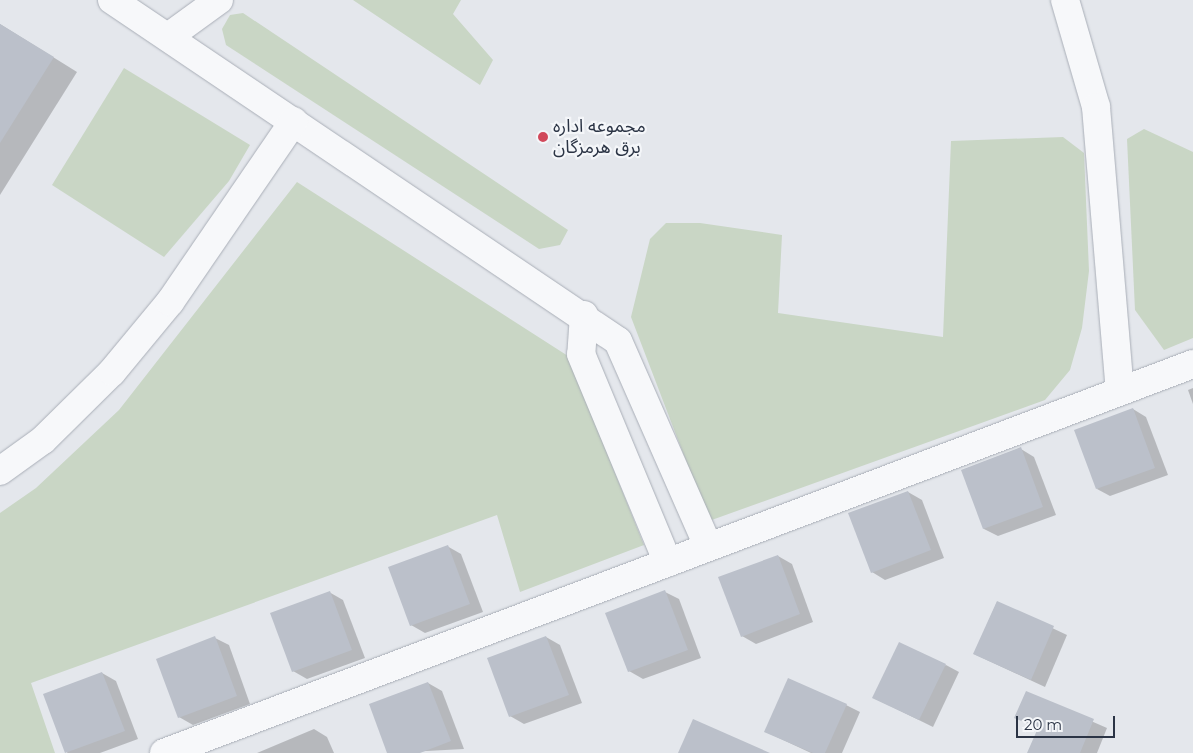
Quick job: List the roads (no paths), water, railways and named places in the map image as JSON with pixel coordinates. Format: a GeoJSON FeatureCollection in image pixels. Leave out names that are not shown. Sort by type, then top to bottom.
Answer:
{"type":"FeatureCollection","features":[{"type":"Feature","properties":{"kind":"street"},"geometry":{"type":"LineString","coordinates":[[112,0],[584,315],[618,341],[708,546]]}},
{"type":"Feature","properties":{"kind":"street"},"geometry":{"type":"LineString","coordinates":[[168,37],[219,0]]}},
{"type":"Feature","properties":{"kind":"street"},"geometry":{"type":"LineString","coordinates":[[1065,0],[1096,107],[1120,391]]}},
{"type":"Feature","properties":{"kind":"street"},"geometry":{"type":"LineString","coordinates":[[0,471],[43,440],[112,372],[170,302],[294,121]]}},
{"type":"Feature","properties":{"kind":"street"},"geometry":{"type":"LineString","coordinates":[[584,315],[581,354],[668,563]]}},
{"type":"Feature","properties":{"kind":"street"},"geometry":{"type":"LineString","coordinates":[[164,753],[1193,364]]}},
{"type":"Feature","properties":{"kind":"place","name":"مجموعه اداره برق هرمزگان"},"geometry":{"type":"Point","coordinates":[543,137]}}]}
